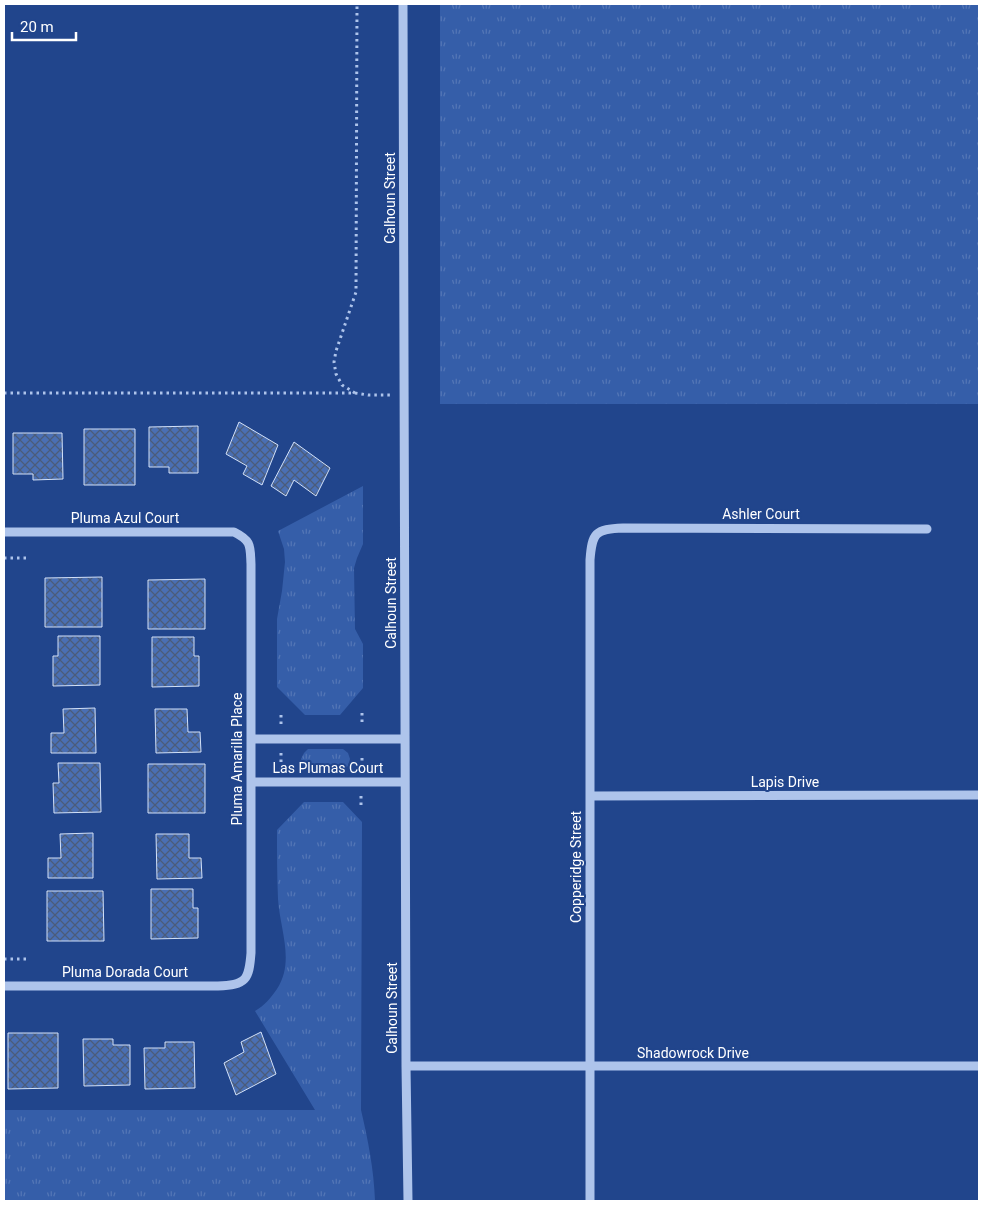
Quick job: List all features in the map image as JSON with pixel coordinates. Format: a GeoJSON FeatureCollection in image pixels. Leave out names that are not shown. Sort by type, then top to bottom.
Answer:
{"type":"FeatureCollection","features":[{"type":"Feature","properties":{"kind":"street","name":"Calhoun Street"},"geometry":{"type":"LineString","coordinates":[[403,4],[408,1201]]}},
{"type":"Feature","properties":{"kind":"street","name":"Ashler Court"},"geometry":{"type":"LineString","coordinates":[[596,534],[607,528],[927,528]]}},
{"type":"Feature","properties":{"kind":"street","name":"Pluma Azul Court"},"geometry":{"type":"LineString","coordinates":[[4,532],[234,532],[245,538]]}},
{"type":"Feature","properties":{"kind":"street","name":"Copperidge Street"},"geometry":{"type":"LineString","coordinates":[[590,1201],[590,560],[591,544],[596,534]]}},
{"type":"Feature","properties":{"kind":"street","name":"Pluma Amarilla Place"},"geometry":{"type":"LineString","coordinates":[[245,538],[250,548],[251,564],[250,953],[249,970],[245,980]]}},
{"type":"Feature","properties":{"kind":"street"},"geometry":{"type":"LineString","coordinates":[[250,739],[405,739]]}},
{"type":"Feature","properties":{"kind":"street","name":"Las Plumas Court"},"geometry":{"type":"LineString","coordinates":[[250,782],[405,782]]}},
{"type":"Feature","properties":{"kind":"street","name":"Lapis Drive"},"geometry":{"type":"LineString","coordinates":[[590,796],[979,795]]}},
{"type":"Feature","properties":{"kind":"street","name":"Pluma Dorada Court"},"geometry":{"type":"LineString","coordinates":[[4,986],[218,986],[234,985],[245,980]]}},
{"type":"Feature","properties":{"kind":"street","name":"Shadowrock Drive"},"geometry":{"type":"LineString","coordinates":[[406,1066],[979,1066]]}},
{"type":"Feature","properties":{"kind":"path"},"geometry":{"type":"LineString","coordinates":[[355,393],[342,385],[336,374],[334,362],[356,292],[357,4]]}},
{"type":"Feature","properties":{"kind":"path"},"geometry":{"type":"LineString","coordinates":[[4,393],[355,393],[368,396],[404,395]]}},
{"type":"Feature","properties":{"kind":"path"},"geometry":{"type":"LineString","coordinates":[[4,558],[27,558]]}},
{"type":"Feature","properties":{"kind":"path"},"geometry":{"type":"LineString","coordinates":[[362,713],[362,806]]}},
{"type":"Feature","properties":{"kind":"path"},"geometry":{"type":"LineString","coordinates":[[281,715],[281,782]]}},
{"type":"Feature","properties":{"kind":"path"},"geometry":{"type":"LineString","coordinates":[[4,959],[26,959]]}},
{"type":"Feature","properties":{"kind":"green space"},"geometry":{"type":"Polygon","coordinates":[[[440,4],[979,4],[979,404],[440,404],[440,4]]]}},
{"type":"Feature","properties":{"kind":"green space"},"geometry":{"type":"Polygon","coordinates":[[[363,486],[363,544],[354,568],[355,629],[363,644],[363,688],[340,715],[305,715],[277,687],[277,619],[285,562],[284,549],[278,531],[363,486]]]}},
{"type":"Feature","properties":{"kind":"green space"},"geometry":{"type":"Polygon","coordinates":[[[308,749],[343,749],[348,753],[350,759],[348,766],[344,769],[308,770],[301,759],[308,749]]]}},
{"type":"Feature","properties":{"kind":"green space"},"geometry":{"type":"Polygon","coordinates":[[[304,802],[343,802],[362,822],[361,1110],[370,1155],[375,1201],[4,1201],[4,1110],[315,1110],[255,1011],[267,1002],[277,989],[285,967],[285,945],[278,899],[277,830],[304,802]]]}},
{"type":"Feature","properties":{"kind":"building"},"geometry":{"type":"Polygon","coordinates":[[[239,422],[278,445],[262,485],[243,474],[247,466],[226,454],[239,422]]]}},
{"type":"Feature","properties":{"kind":"building"},"geometry":{"type":"Polygon","coordinates":[[[198,426],[198,473],[169,473],[169,467],[149,467],[149,427],[198,426]]]}},
{"type":"Feature","properties":{"kind":"building"},"geometry":{"type":"Polygon","coordinates":[[[84,429],[135,429],[135,485],[84,485],[84,429]]]}},
{"type":"Feature","properties":{"kind":"building"},"geometry":{"type":"Polygon","coordinates":[[[13,433],[62,433],[63,479],[33,480],[33,474],[13,474],[13,433]]]}},
{"type":"Feature","properties":{"kind":"building"},"geometry":{"type":"Polygon","coordinates":[[[294,442],[330,468],[316,496],[294,480],[286,496],[271,486],[294,442]]]}},
{"type":"Feature","properties":{"kind":"building"},"geometry":{"type":"Polygon","coordinates":[[[102,577],[102,627],[45,627],[45,578],[102,577]]]}},
{"type":"Feature","properties":{"kind":"building"},"geometry":{"type":"Polygon","coordinates":[[[205,579],[205,629],[148,629],[148,580],[205,579]]]}},
{"type":"Feature","properties":{"kind":"building"},"geometry":{"type":"Polygon","coordinates":[[[58,636],[100,636],[100,685],[53,686],[53,656],[58,656],[58,636]]]}},
{"type":"Feature","properties":{"kind":"building"},"geometry":{"type":"Polygon","coordinates":[[[152,637],[194,637],[194,656],[199,656],[199,686],[152,687],[152,637]]]}},
{"type":"Feature","properties":{"kind":"building"},"geometry":{"type":"Polygon","coordinates":[[[95,708],[96,753],[51,753],[51,733],[64,733],[63,709],[95,708]]]}},
{"type":"Feature","properties":{"kind":"building"},"geometry":{"type":"Polygon","coordinates":[[[155,709],[187,709],[188,732],[200,732],[201,752],[156,753],[155,709]]]}},
{"type":"Feature","properties":{"kind":"building"},"geometry":{"type":"Polygon","coordinates":[[[58,763],[100,763],[101,812],[54,813],[53,783],[59,783],[58,763]]]}},
{"type":"Feature","properties":{"kind":"building"},"geometry":{"type":"Polygon","coordinates":[[[148,764],[205,764],[205,813],[148,813],[148,764]]]}},
{"type":"Feature","properties":{"kind":"building"},"geometry":{"type":"Polygon","coordinates":[[[93,833],[93,878],[48,878],[48,858],[61,858],[60,834],[93,833]]]}},
{"type":"Feature","properties":{"kind":"building"},"geometry":{"type":"Polygon","coordinates":[[[156,834],[189,834],[189,858],[201,858],[202,878],[157,879],[156,834]]]}},
{"type":"Feature","properties":{"kind":"building"},"geometry":{"type":"Polygon","coordinates":[[[151,889],[193,889],[193,908],[198,908],[198,938],[151,939],[151,889]]]}},
{"type":"Feature","properties":{"kind":"building"},"geometry":{"type":"Polygon","coordinates":[[[47,891],[103,891],[104,941],[47,941],[47,891]]]}},
{"type":"Feature","properties":{"kind":"building"},"geometry":{"type":"Polygon","coordinates":[[[261,1032],[276,1074],[236,1095],[224,1063],[244,1052],[241,1042],[261,1032]]]}},
{"type":"Feature","properties":{"kind":"building"},"geometry":{"type":"Polygon","coordinates":[[[8,1033],[58,1033],[58,1088],[8,1089],[8,1033]]]}},
{"type":"Feature","properties":{"kind":"building"},"geometry":{"type":"Polygon","coordinates":[[[83,1039],[113,1039],[113,1045],[130,1045],[130,1085],[84,1086],[83,1039]]]}},
{"type":"Feature","properties":{"kind":"building"},"geometry":{"type":"Polygon","coordinates":[[[165,1042],[194,1042],[195,1088],[145,1089],[144,1048],[165,1048],[165,1042]]]}}]}
